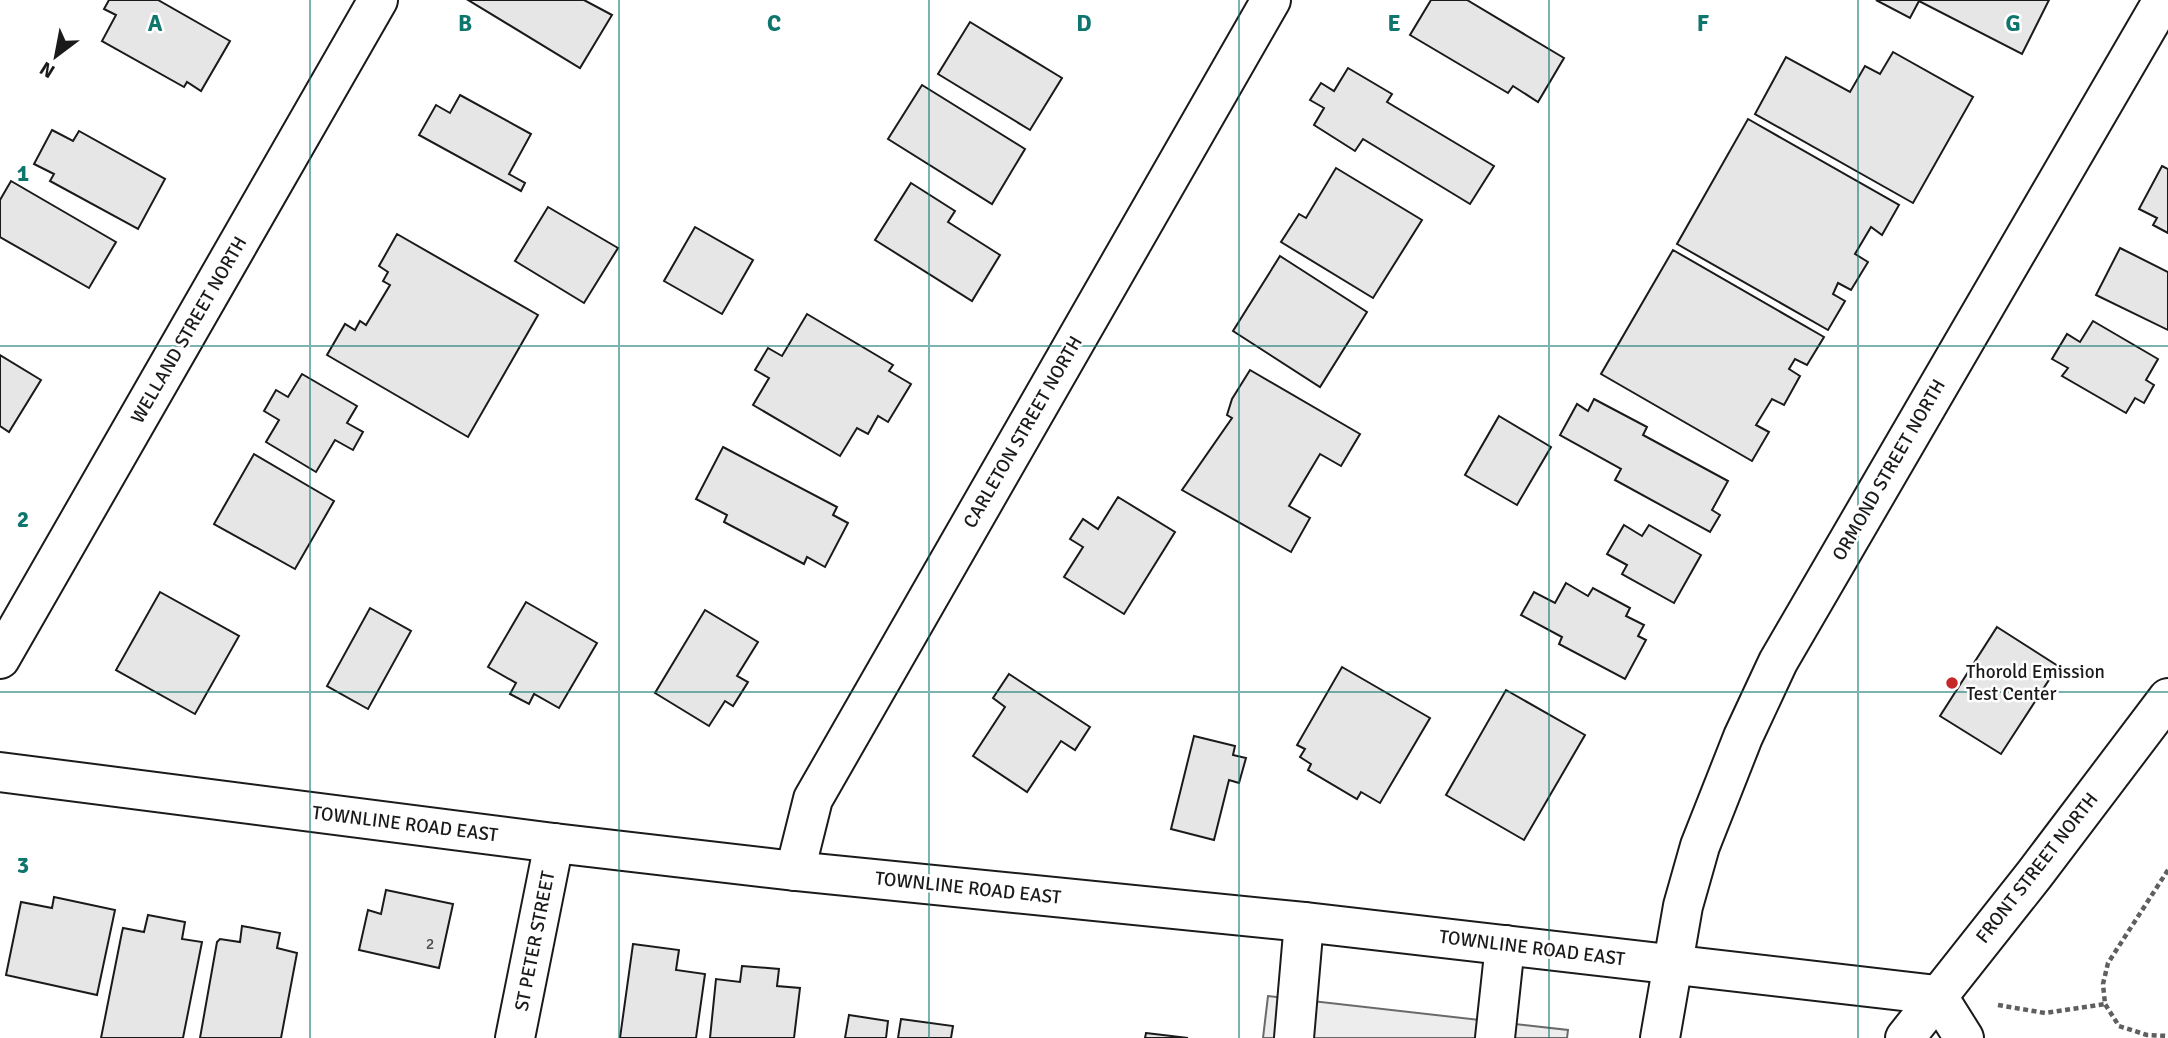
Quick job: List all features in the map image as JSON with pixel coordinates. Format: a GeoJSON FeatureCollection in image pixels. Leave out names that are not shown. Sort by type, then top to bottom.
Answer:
{"type":"FeatureCollection","features":[{"type":"Feature","properties":{"kind":"street","name":"WELLAND STREET NORTH"},"geometry":{"type":"LineString","coordinates":[[0,659],[378,0]]}},
{"type":"Feature","properties":{"kind":"street","name":"CARLETON STREET NORTH"},"geometry":{"type":"LineString","coordinates":[[795,871],[813,799],[1271,0]]}},
{"type":"Feature","properties":{"kind":"street","name":"ORMOND STREET NORTH"},"geometry":{"type":"LineString","coordinates":[[1660,1038],[1683,906],[1700,846],[1743,737],[1778,662],[2163,0]]}},
{"type":"Feature","properties":{"kind":"street","name":"FRONT STREET NORTH"},"geometry":{"type":"LineString","coordinates":[[1905,1038],[2034,875],[2168,698]]}},
{"type":"Feature","properties":{"kind":"street","name":"TOWNLINE ROAD EAST"},"geometry":{"type":"LineString","coordinates":[[0,772],[795,871],[1304,922],[1937,995]]}},
{"type":"Feature","properties":{"kind":"street","name":"ST PETER STREET"},"geometry":{"type":"LineString","coordinates":[[515,1038],[554,843]]}},
{"type":"Feature","properties":{"kind":"street"},"geometry":{"type":"LineString","coordinates":[[1294,1038],[1304,922]]}},
{"type":"Feature","properties":{"kind":"street"},"geometry":{"type":"LineString","coordinates":[[1495,1038],[1505,945]]}},
{"type":"Feature","properties":{"kind":"street"},"geometry":{"type":"LineString","coordinates":[[1937,995],[1964,1038]]}},
{"type":"Feature","properties":{"kind":"path"},"geometry":{"type":"LineString","coordinates":[[2168,870],[2108,963],[2103,984],[2105,1004],[2119,1026],[2147,1035],[2168,1036]]}},
{"type":"Feature","properties":{"kind":"path"},"geometry":{"type":"LineString","coordinates":[[1937,995],[2045,1013],[2105,1004]]}},
{"type":"Feature","properties":{"kind":"shaded area"},"geometry":{"type":"Polygon","coordinates":[[[1268,996],[1568,1030],[1567,1038],[1263,1038],[1268,996]]]}},
{"type":"Feature","properties":{"kind":"building"},"geometry":{"type":"Polygon","coordinates":[[[109,0],[158,0],[230,41],[201,91],[187,82],[184,87],[102,41],[116,15],[104,9],[109,0]]]}},
{"type":"Feature","properties":{"kind":"building"},"geometry":{"type":"Polygon","coordinates":[[[468,0],[584,0],[612,15],[580,68],[468,0]]]}},
{"type":"Feature","properties":{"kind":"building"},"geometry":{"type":"Polygon","coordinates":[[[1431,0],[1467,0],[1564,58],[1538,102],[1513,86],[1508,93],[1410,35],[1431,0]]]}},
{"type":"Feature","properties":{"kind":"building"},"geometry":{"type":"Polygon","coordinates":[[[1876,0],[2049,0],[2022,54],[1919,1],[1910,18],[1876,0]]]}},
{"type":"Feature","properties":{"kind":"building"},"geometry":{"type":"Polygon","coordinates":[[[970,22],[1062,78],[1030,130],[938,74],[970,22]]]}},
{"type":"Feature","properties":{"kind":"building"},"geometry":{"type":"Polygon","coordinates":[[[1893,52],[1973,97],[1913,203],[1755,114],[1786,57],[1850,92],[1865,66],[1880,74],[1893,52]]]}},
{"type":"Feature","properties":{"kind":"building"},"geometry":{"type":"Polygon","coordinates":[[[1348,68],[1392,94],[1387,102],[1494,166],[1470,204],[1363,139],[1355,151],[1314,125],[1324,108],[1310,100],[1321,83],[1334,91],[1348,68]]]}},
{"type":"Feature","properties":{"kind":"building"},"geometry":{"type":"Polygon","coordinates":[[[922,85],[1025,149],[992,204],[888,139],[922,85]]]}},
{"type":"Feature","properties":{"kind":"building"},"geometry":{"type":"Polygon","coordinates":[[[460,95],[531,134],[509,174],[525,183],[521,191],[419,135],[436,105],[450,113],[460,95]]]}},
{"type":"Feature","properties":{"kind":"building"},"geometry":{"type":"Polygon","coordinates":[[[1748,119],[1899,205],[1882,235],[1871,227],[1855,254],[1868,262],[1851,290],[1838,283],[1833,294],[1845,301],[1828,330],[1677,244],[1748,119]]]}},
{"type":"Feature","properties":{"kind":"building"},"geometry":{"type":"Polygon","coordinates":[[[52,130],[73,141],[79,131],[165,179],[138,229],[50,181],[54,174],[34,164],[52,130]]]}},
{"type":"Feature","properties":{"kind":"building"},"geometry":{"type":"Polygon","coordinates":[[[2162,166],[2168,169],[2168,233],[2153,225],[2157,218],[2139,209],[2162,166]]]}},
{"type":"Feature","properties":{"kind":"building"},"geometry":{"type":"Polygon","coordinates":[[[1336,168],[1422,220],[1373,298],[1281,242],[1299,214],[1306,218],[1336,168]]]}},
{"type":"Feature","properties":{"kind":"building"},"geometry":{"type":"Polygon","coordinates":[[[11,181],[116,242],[89,288],[0,237],[0,200],[11,181]]]}},
{"type":"Feature","properties":{"kind":"building"},"geometry":{"type":"Polygon","coordinates":[[[911,183],[955,211],[948,222],[1000,255],[972,301],[875,240],[911,183]]]}},
{"type":"Feature","properties":{"kind":"building"},"geometry":{"type":"Polygon","coordinates":[[[548,207],[618,248],[584,303],[515,261],[548,207]]]}},
{"type":"Feature","properties":{"kind":"building"},"geometry":{"type":"Polygon","coordinates":[[[695,227],[753,260],[722,314],[664,281],[695,227]]]}},
{"type":"Feature","properties":{"kind":"building"},"geometry":{"type":"Polygon","coordinates":[[[397,234],[538,315],[468,437],[327,355],[345,324],[355,330],[360,321],[366,325],[390,285],[383,281],[388,272],[379,266],[397,234]]]}},
{"type":"Feature","properties":{"kind":"building"},"geometry":{"type":"Polygon","coordinates":[[[2120,248],[2168,272],[2168,330],[2096,295],[2120,248]]]}},
{"type":"Feature","properties":{"kind":"building"},"geometry":{"type":"Polygon","coordinates":[[[1673,250],[1824,337],[1807,365],[1795,359],[1789,369],[1800,376],[1784,405],[1772,399],[1756,425],[1769,432],[1752,461],[1601,374],[1673,250]]]}},
{"type":"Feature","properties":{"kind":"building"},"geometry":{"type":"Polygon","coordinates":[[[1280,256],[1367,312],[1320,387],[1233,331],[1280,256]]]}},
{"type":"Feature","properties":{"kind":"building"},"geometry":{"type":"Polygon","coordinates":[[[807,314],[893,365],[889,371],[911,384],[888,422],[878,416],[868,434],[857,428],[840,456],[753,405],[769,378],[755,370],[768,348],[782,356],[807,314]]]}},
{"type":"Feature","properties":{"kind":"building"},"geometry":{"type":"Polygon","coordinates":[[[2093,321],[2158,359],[2146,380],[2154,385],[2144,403],[2135,398],[2126,413],[2062,376],[2068,368],[2052,359],[2067,334],[2080,342],[2093,321]]]}},
{"type":"Feature","properties":{"kind":"building"},"geometry":{"type":"Polygon","coordinates":[[[0,355],[41,380],[9,432],[0,426],[0,355]]]}},
{"type":"Feature","properties":{"kind":"building"},"geometry":{"type":"Polygon","coordinates":[[[1250,370],[1360,434],[1341,466],[1320,454],[1289,506],[1310,518],[1291,552],[1182,490],[1232,418],[1227,415],[1232,399],[1250,370]]]}},
{"type":"Feature","properties":{"kind":"building"},"geometry":{"type":"Polygon","coordinates":[[[302,374],[357,406],[347,423],[363,432],[353,450],[335,440],[316,472],[266,442],[279,420],[264,411],[276,390],[288,397],[302,374]]]}},
{"type":"Feature","properties":{"kind":"building"},"geometry":{"type":"Polygon","coordinates":[[[1594,399],[1647,427],[1643,435],[1728,481],[1712,510],[1720,515],[1710,532],[1615,480],[1621,469],[1560,435],[1577,404],[1588,411],[1594,399]]]}},
{"type":"Feature","properties":{"kind":"building"},"geometry":{"type":"Polygon","coordinates":[[[1499,416],[1551,447],[1517,505],[1465,475],[1499,416]]]}},
{"type":"Feature","properties":{"kind":"building"},"geometry":{"type":"Polygon","coordinates":[[[723,447],[837,507],[833,515],[848,523],[825,567],[807,557],[804,564],[724,522],[727,515],[696,499],[723,447]]]}},
{"type":"Feature","properties":{"kind":"building"},"geometry":{"type":"Polygon","coordinates":[[[254,454],[334,501],[295,569],[214,524],[254,454]]]}},
{"type":"Feature","properties":{"kind":"building"},"geometry":{"type":"Polygon","coordinates":[[[1118,497],[1175,532],[1124,614],[1064,577],[1083,547],[1070,539],[1083,519],[1098,529],[1118,497]]]}},
{"type":"Feature","properties":{"kind":"building"},"geometry":{"type":"Polygon","coordinates":[[[1624,525],[1642,536],[1649,525],[1701,555],[1674,603],[1622,574],[1627,565],[1607,554],[1624,525]]]}},
{"type":"Feature","properties":{"kind":"building"},"geometry":{"type":"Polygon","coordinates":[[[1566,583],[1588,596],[1593,588],[1630,608],[1626,616],[1644,625],[1638,636],[1646,640],[1625,679],[1559,644],[1562,637],[1521,615],[1534,592],[1555,603],[1566,583]]]}},
{"type":"Feature","properties":{"kind":"building"},"geometry":{"type":"Polygon","coordinates":[[[160,592],[239,636],[195,714],[116,670],[160,592]]]}},
{"type":"Feature","properties":{"kind":"building"},"geometry":{"type":"Polygon","coordinates":[[[526,602],[597,643],[559,708],[534,694],[529,704],[510,694],[516,683],[488,667],[526,602]]]}},
{"type":"Feature","properties":{"kind":"building"},"geometry":{"type":"Polygon","coordinates":[[[370,608],[411,631],[368,709],[327,686],[370,608]]]}},
{"type":"Feature","properties":{"kind":"building"},"geometry":{"type":"Polygon","coordinates":[[[705,610],[758,642],[737,676],[748,682],[733,706],[725,701],[709,726],[655,693],[705,610]]]}},
{"type":"Feature","properties":{"kind":"building"},"geometry":{"type":"Polygon","coordinates":[[[1997,627],[2058,666],[2001,754],[1940,716],[1997,627]]]}},
{"type":"Feature","properties":{"kind":"building"},"geometry":{"type":"Polygon","coordinates":[[[1342,667],[1430,718],[1380,803],[1361,792],[1357,799],[1308,770],[1311,764],[1300,757],[1305,749],[1297,745],[1342,667]]]}},
{"type":"Feature","properties":{"kind":"building"},"geometry":{"type":"Polygon","coordinates":[[[1009,674],[1090,727],[1075,750],[1061,741],[1027,792],[973,756],[1005,707],[993,698],[1009,674]]]}},
{"type":"Feature","properties":{"kind":"building"},"geometry":{"type":"Polygon","coordinates":[[[1506,690],[1585,735],[1524,840],[1446,795],[1506,690]]]}},
{"type":"Feature","properties":{"kind":"building"},"geometry":{"type":"Polygon","coordinates":[[[1194,736],[1235,746],[1233,755],[1246,758],[1239,783],[1229,780],[1214,840],[1171,829],[1194,736]]]}},
{"type":"Feature","properties":{"kind":"building"},"geometry":{"type":"Polygon","coordinates":[[[386,890],[453,904],[439,968],[359,950],[368,910],[381,914],[386,890]]]}},
{"type":"Feature","properties":{"kind":"building"},"geometry":{"type":"Polygon","coordinates":[[[54,897],[115,910],[97,995],[6,975],[21,902],[52,908],[54,897]]]}},
{"type":"Feature","properties":{"kind":"building"},"geometry":{"type":"Polygon","coordinates":[[[148,915],[185,922],[182,939],[202,942],[183,1038],[101,1038],[123,928],[144,932],[148,915]]]}},
{"type":"Feature","properties":{"kind":"building"},"geometry":{"type":"Polygon","coordinates":[[[242,926],[280,933],[277,948],[297,953],[281,1038],[200,1038],[217,942],[220,939],[240,942],[242,926]]]}},
{"type":"Feature","properties":{"kind":"building"},"geometry":{"type":"Polygon","coordinates":[[[633,944],[679,950],[676,970],[705,974],[696,1038],[620,1038],[633,944]]]}},
{"type":"Feature","properties":{"kind":"building"},"geometry":{"type":"Polygon","coordinates":[[[742,966],[779,969],[777,986],[800,988],[794,1038],[710,1038],[716,979],[740,982],[742,966]]]}},
{"type":"Feature","properties":{"kind":"building"},"geometry":{"type":"Polygon","coordinates":[[[849,1015],[888,1021],[886,1038],[845,1038],[849,1015]]]}},
{"type":"Feature","properties":{"kind":"building"},"geometry":{"type":"Polygon","coordinates":[[[901,1019],[953,1026],[951,1038],[898,1038],[901,1019]]]}},
{"type":"Feature","properties":{"kind":"building"},"geometry":{"type":"Polygon","coordinates":[[[1146,1033],[1188,1038],[1145,1038],[1146,1033]]]}},
{"type":"Feature","properties":{"kind":"place","name":"Thorold Emission Test Center"},"geometry":{"type":"Point","coordinates":[1952,683]}}]}
